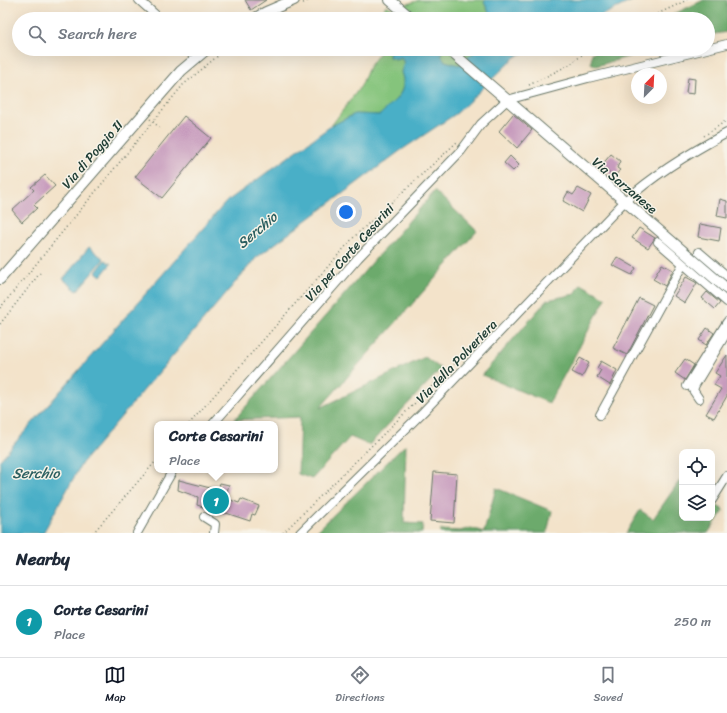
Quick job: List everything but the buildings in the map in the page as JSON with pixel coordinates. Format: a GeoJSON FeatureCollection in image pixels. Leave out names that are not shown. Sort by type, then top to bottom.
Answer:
{"type":"FeatureCollection","features":[{"type":"Feature","properties":{"kind":"main road"},"geometry":{"type":"LineString","coordinates":[[266,12],[294,0]]}},
{"type":"Feature","properties":{"kind":"main road"},"geometry":{"type":"LineString","coordinates":[[390,0],[404,12]]}},
{"type":"Feature","properties":{"kind":"main road","name":"Via di Poggio II"},"geometry":{"type":"LineString","coordinates":[[0,279],[195,56]]}},
{"type":"Feature","properties":{"kind":"main road","name":"Via Sarzanese"},"geometry":{"type":"LineString","coordinates":[[456,56],[727,289]]}},
{"type":"Feature","properties":{"kind":"street"},"geometry":{"type":"LineString","coordinates":[[139,0],[152,12]]}},
{"type":"Feature","properties":{"kind":"street"},"geometry":{"type":"LineString","coordinates":[[715,47],[727,44]]}},
{"type":"Feature","properties":{"kind":"street"},"geometry":{"type":"LineString","coordinates":[[507,100],[678,56]]}},
{"type":"Feature","properties":{"kind":"street","name":"Via per Corte Cesarini"},"geometry":{"type":"LineString","coordinates":[[216,421],[358,258],[461,151],[481,124],[507,100]]}},
{"type":"Feature","properties":{"kind":"street","name":"Via della Polveriera"},"geometry":{"type":"LineString","coordinates":[[300,533],[423,412],[625,201],[643,185],[699,148],[727,133]]}},
{"type":"Feature","properties":{"kind":"street"},"geometry":{"type":"LineString","coordinates":[[658,242],[727,302]]}},
{"type":"Feature","properties":{"kind":"street"},"geometry":{"type":"LineString","coordinates":[[699,252],[727,276]]}},
{"type":"Feature","properties":{"kind":"street"},"geometry":{"type":"LineString","coordinates":[[600,415],[683,264]]}},
{"type":"Feature","properties":{"kind":"street"},"geometry":{"type":"LineString","coordinates":[[687,386],[727,322]]}},
{"type":"Feature","properties":{"kind":"street"},"geometry":{"type":"LineString","coordinates":[[699,400],[693,390],[695,385],[727,332]]}},
{"type":"Feature","properties":{"kind":"street"},"geometry":{"type":"LineString","coordinates":[[138,533],[171,473]]}},
{"type":"Feature","properties":{"kind":"street"},"geometry":{"type":"LineString","coordinates":[[715,495],[727,476]]}},
{"type":"Feature","properties":{"kind":"street"},"geometry":{"type":"LineString","coordinates":[[204,517],[215,524],[214,533]]}},
{"type":"Feature","properties":{"kind":"path"},"geometry":{"type":"LineString","coordinates":[[662,12],[687,0]]}},
{"type":"Feature","properties":{"kind":"path"},"geometry":{"type":"LineString","coordinates":[[0,308],[183,85],[218,56]]}},
{"type":"Feature","properties":{"kind":"path"},"geometry":{"type":"LineString","coordinates":[[528,85],[572,64],[581,56]]}},
{"type":"Feature","properties":{"kind":"path"},"geometry":{"type":"LineString","coordinates":[[153,122],[160,128]]}},
{"type":"Feature","properties":{"kind":"path"},"geometry":{"type":"LineString","coordinates":[[192,421],[355,236],[457,141]]}},
{"type":"Feature","properties":{"kind":"path"},"geometry":{"type":"LineString","coordinates":[[0,324],[40,274]]}},
{"type":"Feature","properties":{"kind":"path"},"geometry":{"type":"LineString","coordinates":[[93,533],[154,463]]}},
{"type":"Feature","properties":{"kind":"green space"},"geometry":{"type":"Polygon","coordinates":[[[419,0],[486,0],[484,2],[489,12],[396,12],[393,10],[393,12],[383,12],[386,5],[393,9],[419,0]]]}},
{"type":"Feature","properties":{"kind":"green space"},"geometry":{"type":"Polygon","coordinates":[[[704,0],[727,0],[727,32],[715,34],[715,12],[678,12],[704,0]]]}},
{"type":"Feature","properties":{"kind":"green space"},"geometry":{"type":"Polygon","coordinates":[[[377,56],[389,56],[396,59],[401,57],[404,64],[401,72],[403,85],[399,96],[380,115],[355,114],[331,126],[361,86],[369,67],[377,56]]]}},
{"type":"Feature","properties":{"kind":"green space"},"geometry":{"type":"Polygon","coordinates":[[[442,56],[470,56],[459,65],[445,61],[442,56]]]}},
{"type":"Feature","properties":{"kind":"green space"},"geometry":{"type":"Polygon","coordinates":[[[592,56],[631,56],[596,66],[591,63],[592,56]]]}},
{"type":"Feature","properties":{"kind":"green space"},"geometry":{"type":"Polygon","coordinates":[[[435,191],[477,231],[320,408],[425,357],[441,369],[369,445],[350,437],[312,479],[298,474],[300,417],[234,420],[435,191]]]}},
{"type":"Feature","properties":{"kind":"green space"},"geometry":{"type":"Polygon","coordinates":[[[581,284],[606,298],[549,403],[482,375],[547,300],[575,294],[581,284]]]}},
{"type":"Feature","properties":{"kind":"green space"},"geometry":{"type":"Polygon","coordinates":[[[406,444],[404,523],[423,524],[422,533],[315,533],[406,444]]]}},
{"type":"Feature","properties":{"kind":"green space"},"geometry":{"type":"Polygon","coordinates":[[[679,481],[679,521],[715,521],[715,505],[724,510],[708,533],[626,533],[640,510],[653,519],[679,481]]]}},
{"type":"Feature","properties":{"kind":"green space"},"geometry":{"type":"Polygon","coordinates":[[[496,488],[552,511],[547,533],[440,533],[441,530],[460,531],[471,528],[484,532],[496,488]]]}},
{"type":"Feature","properties":{"kind":"water"},"geometry":{"type":"Polygon","coordinates":[[[486,0],[634,0],[609,12],[489,12],[484,2],[486,0]]]}},
{"type":"Feature","properties":{"kind":"water","name":"Serchio"},"geometry":{"type":"Polygon","coordinates":[[[442,56],[445,61],[459,65],[470,56],[517,56],[457,113],[400,151],[256,258],[82,463],[43,533],[0,533],[0,460],[226,202],[331,126],[355,114],[380,115],[399,96],[403,85],[401,72],[404,63],[401,57],[396,59],[389,57],[442,56]]]}},
{"type":"Feature","properties":{"kind":"water"},"geometry":{"type":"Polygon","coordinates":[[[89,247],[104,259],[77,291],[63,279],[89,247]]]}},
{"type":"Feature","properties":{"kind":"water"},"geometry":{"type":"Polygon","coordinates":[[[105,260],[111,264],[101,276],[96,272],[105,260]]]}},
{"type":"Feature","properties":{"kind":"place","name":"Corte Cesarini"},"geometry":{"type":"Point","coordinates":[216,501]}}]}
